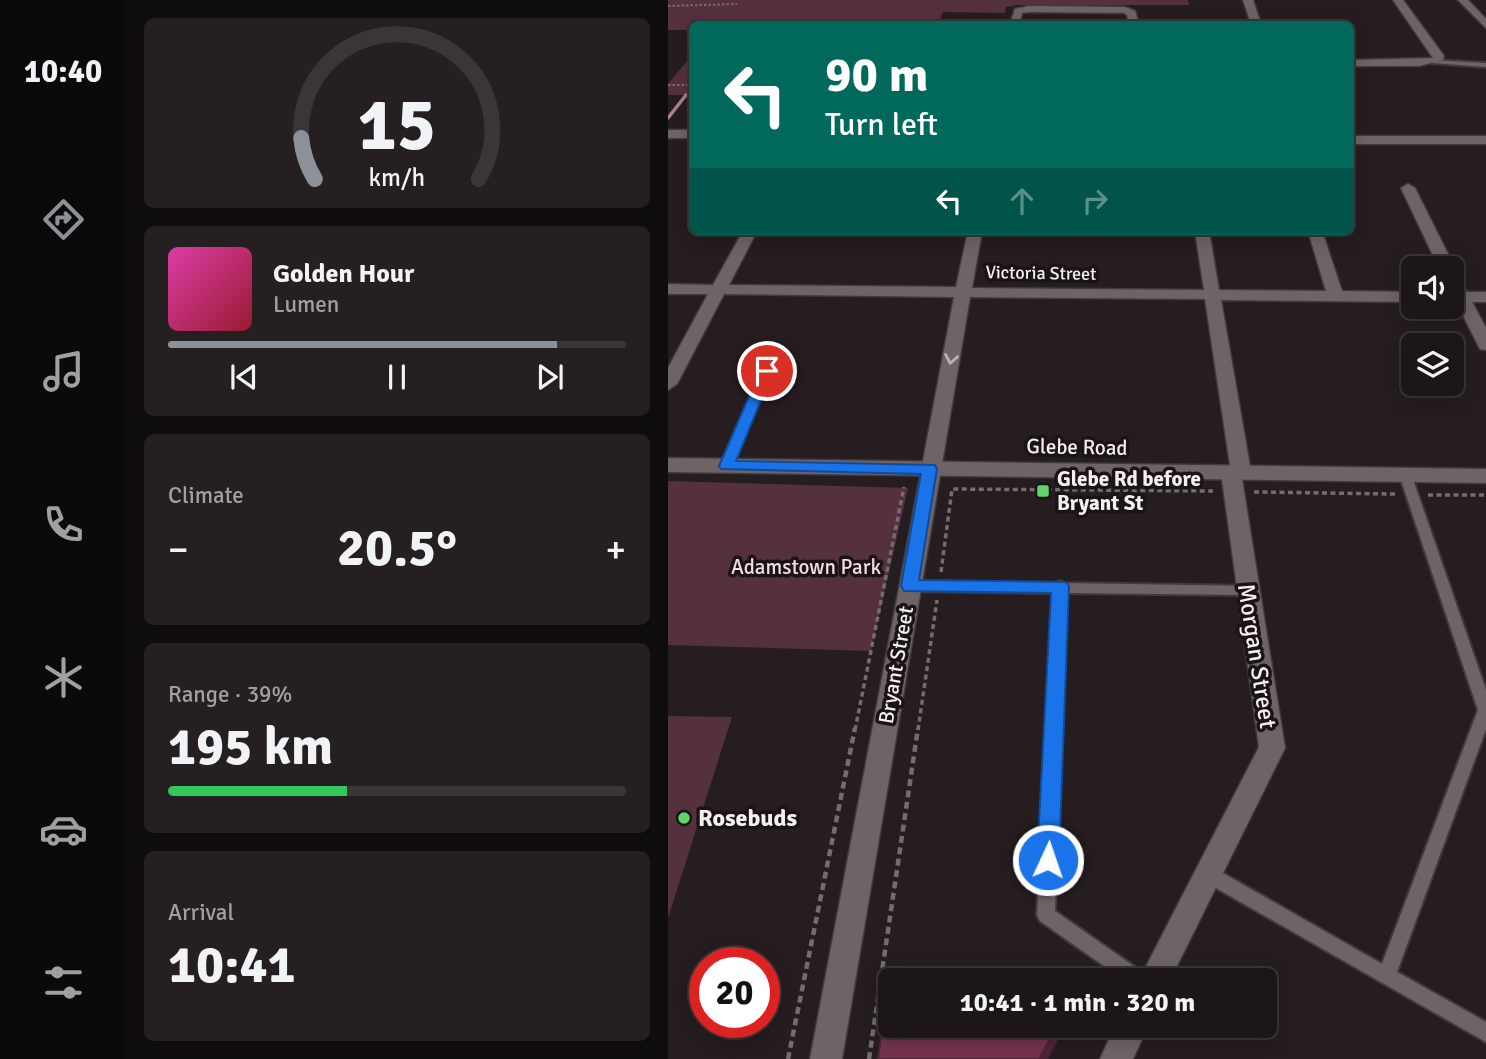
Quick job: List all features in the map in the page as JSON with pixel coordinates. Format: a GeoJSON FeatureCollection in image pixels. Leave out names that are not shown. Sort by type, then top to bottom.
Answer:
{"type":"FeatureCollection","features":[{"type":"Feature","properties":{"kind":"street"},"geometry":{"type":"LineString","coordinates":[[1248,0],[1255,21]]}},
{"type":"Feature","properties":{"kind":"street"},"geometry":{"type":"LineString","coordinates":[[1354,63],[1434,62],[1439,57],[1398,0]]}},
{"type":"Feature","properties":{"kind":"street"},"geometry":{"type":"LineString","coordinates":[[1463,0],[1485,25]]}},
{"type":"Feature","properties":{"kind":"street"},"geometry":{"type":"LineString","coordinates":[[1016,21],[1018,10],[1129,11],[1133,21]]}},
{"type":"Feature","properties":{"kind":"street"},"geometry":{"type":"LineString","coordinates":[[668,134],[689,134]]}},
{"type":"Feature","properties":{"kind":"street"},"geometry":{"type":"LineString","coordinates":[[1354,140],[1485,140]]}},
{"type":"Feature","properties":{"kind":"street"},"geometry":{"type":"LineString","coordinates":[[1408,188],[1441,256]]}},
{"type":"Feature","properties":{"kind":"street"},"geometry":{"type":"LineString","coordinates":[[668,384],[748,235]]}},
{"type":"Feature","properties":{"kind":"street","name":"Bryant Street"},"geometry":{"type":"LineString","coordinates":[[826,1059],[924,586],[929,469],[974,235]]}},
{"type":"Feature","properties":{"kind":"street","name":"Morgan Street"},"geometry":{"type":"LineString","coordinates":[[1160,968],[1272,748],[1247,590],[1236,472],[1203,235]]}},
{"type":"Feature","properties":{"kind":"street"},"geometry":{"type":"LineString","coordinates":[[1316,235],[1335,295]]}},
{"type":"Feature","properties":{"kind":"street","name":"Victoria Street"},"geometry":{"type":"LineString","coordinates":[[668,289],[1401,297]]}},
{"type":"Feature","properties":{"kind":"street"},"geometry":{"type":"LineString","coordinates":[[1464,297],[1485,297]]}},
{"type":"Feature","properties":{"kind":"street"},"geometry":{"type":"LineString","coordinates":[[1464,309],[1485,345]]}},
{"type":"Feature","properties":{"kind":"street","name":"Glebe Road"},"geometry":{"type":"LineString","coordinates":[[668,465],[1485,475]]}},
{"type":"Feature","properties":{"kind":"street"},"geometry":{"type":"LineString","coordinates":[[1116,1059],[1126,1038]]}},
{"type":"Feature","properties":{"kind":"lane"},"geometry":{"type":"LineString","coordinates":[[1434,62],[1485,65]]}},
{"type":"Feature","properties":{"kind":"lane"},"geometry":{"type":"LineString","coordinates":[[726,466],[775,353]]}},
{"type":"Feature","properties":{"kind":"lane"},"geometry":{"type":"LineString","coordinates":[[1387,974],[1485,710],[1405,474]]}},
{"type":"Feature","properties":{"kind":"lane"},"geometry":{"type":"LineString","coordinates":[[924,586],[1247,590]]}},
{"type":"Feature","properties":{"kind":"lane"},"geometry":{"type":"LineString","coordinates":[[1060,586],[1046,915],[1122,968]]}},
{"type":"Feature","properties":{"kind":"lane"},"geometry":{"type":"LineString","coordinates":[[1208,874],[1387,974],[1485,1033]]}},
{"type":"Feature","properties":{"kind":"path"},"geometry":{"type":"LineString","coordinates":[[668,6],[737,4]]}},
{"type":"Feature","properties":{"kind":"path"},"geometry":{"type":"LineString","coordinates":[[668,85],[689,85]]}},
{"type":"Feature","properties":{"kind":"path"},"geometry":{"type":"LineString","coordinates":[[788,1059],[904,487]]}},
{"type":"Feature","properties":{"kind":"path"},"geometry":{"type":"LineString","coordinates":[[869,1059],[924,586],[952,489],[1216,491]]}},
{"type":"Feature","properties":{"kind":"path"},"geometry":{"type":"LineString","coordinates":[[1254,492],[1485,495]]}},
{"type":"Feature","properties":{"kind":"green space"},"geometry":{"type":"Polygon","coordinates":[[[668,0],[1188,0],[1189,5],[1017,5],[1006,7],[1005,13],[943,12],[939,21],[689,21],[689,30],[668,30],[668,0]]]}},
{"type":"Feature","properties":{"kind":"green space"},"geometry":{"type":"Polygon","coordinates":[[[689,59],[689,95],[668,95],[668,84],[689,59]]]}},
{"type":"Feature","properties":{"kind":"green space","name":"Adamstown Park"},"geometry":{"type":"Polygon","coordinates":[[[668,481],[908,488],[871,651],[668,645],[668,481]]]}},
{"type":"Feature","properties":{"kind":"green space","name":"Rosebuds"},"geometry":{"type":"Polygon","coordinates":[[[668,716],[732,717],[668,918],[668,716]]]}},
{"type":"Feature","properties":{"kind":"building"},"geometry":{"type":"Polygon","coordinates":[[[881,1038],[1050,1038],[1039,1059],[878,1059],[881,1038]]]}},
{"type":"Feature","properties":{"kind":"waterway"},"geometry":{"type":"LineString","coordinates":[[668,118],[686,95]]}},
{"type":"Feature","properties":{"kind":"place","name":"Glebe Rd before Bryant St"},"geometry":{"type":"Point","coordinates":[1043,491]}},
{"type":"Feature","properties":{"kind":"place","name":"Rosebuds"},"geometry":{"type":"Point","coordinates":[684,818]}},
{"type":"Feature","properties":{"kind":"route"},"geometry":{"type":"LineString","coordinates":[[767,371],[726,466],[929,469],[910,586],[1060,586],[1048,860]]}}]}
